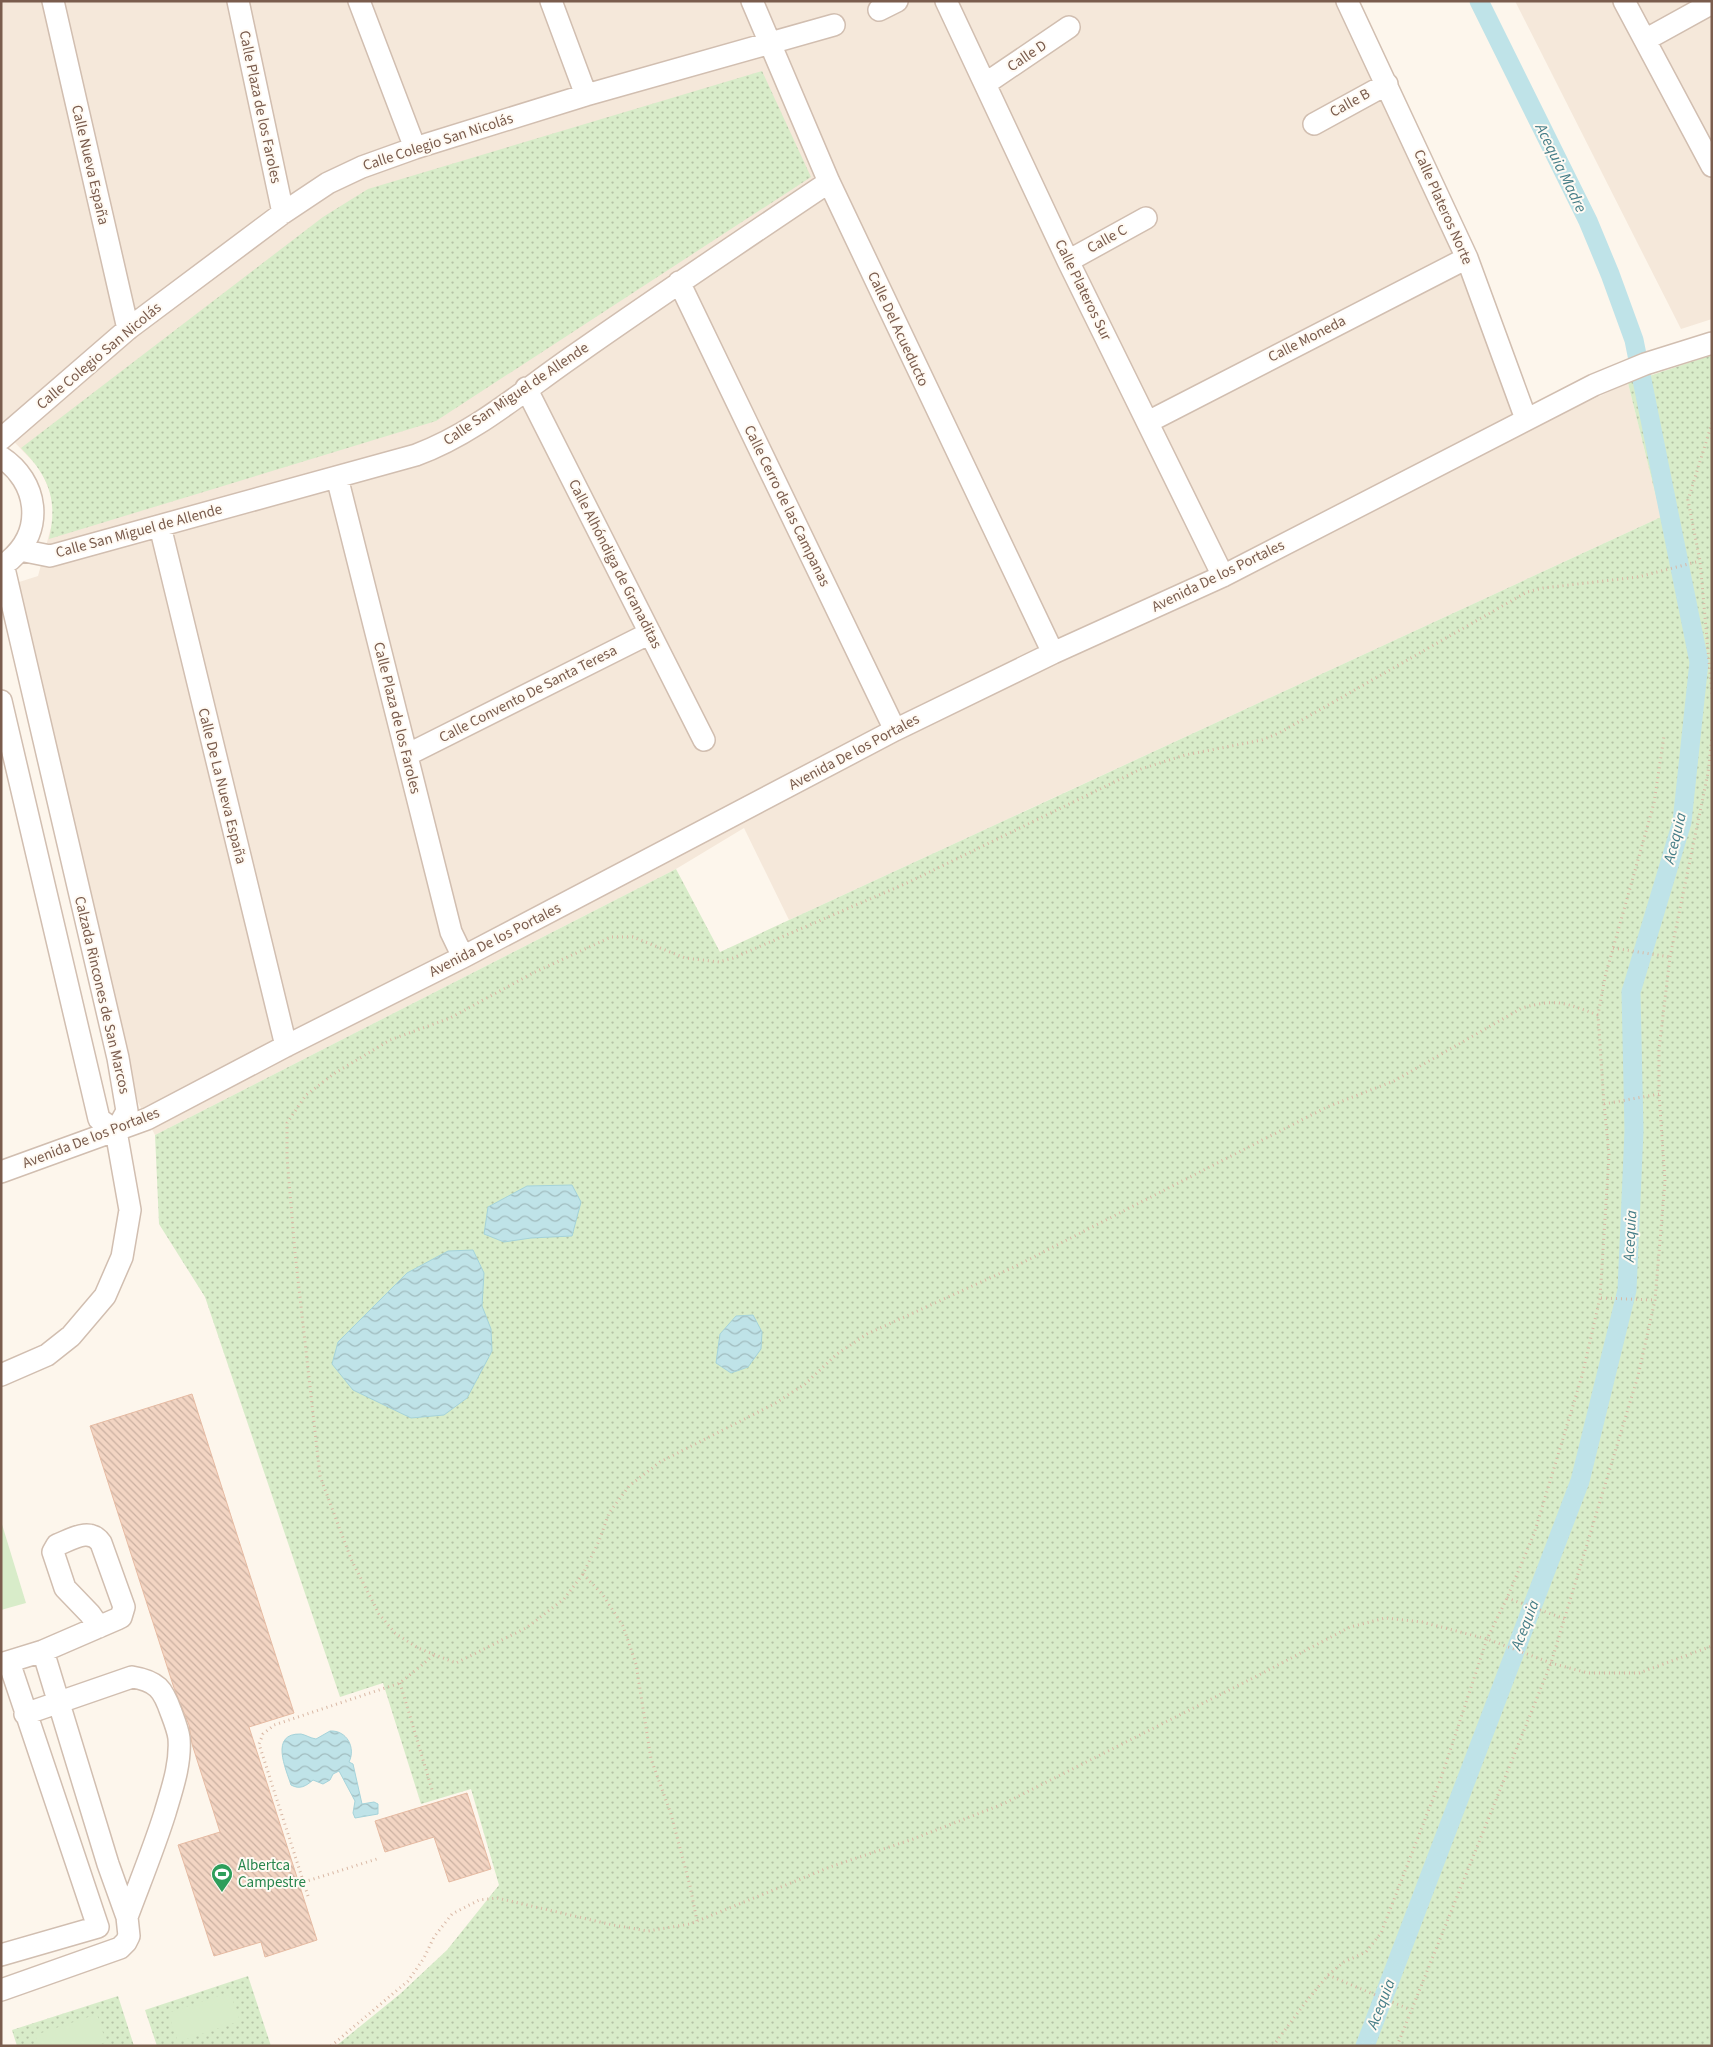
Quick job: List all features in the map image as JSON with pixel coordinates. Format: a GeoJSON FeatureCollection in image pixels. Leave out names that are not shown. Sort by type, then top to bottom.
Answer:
{"type":"FeatureCollection","features":[{"type":"Feature","properties":{"kind":"street","name":"Calle Nueva España"},"geometry":{"type":"LineString","coordinates":[[53,1],[128,329]]}},
{"type":"Feature","properties":{"kind":"street","name":"Calle Plaza de los Faroles"},"geometry":{"type":"LineString","coordinates":[[238,1],[283,213]]}},
{"type":"Feature","properties":{"kind":"street"},"geometry":{"type":"LineString","coordinates":[[359,1],[414,148]]}},
{"type":"Feature","properties":{"kind":"street"},"geometry":{"type":"LineString","coordinates":[[551,1],[586,95]]}},
{"type":"Feature","properties":{"kind":"street","name":"Calle Del Acueducto"},"geometry":{"type":"LineString","coordinates":[[752,1],[768,43],[829,182],[1053,653]]}},
{"type":"Feature","properties":{"kind":"street","name":"Calle Plateros Sur"},"geometry":{"type":"LineString","coordinates":[[946,1],[1068,261],[1223,576]]}},
{"type":"Feature","properties":{"kind":"street","name":"Calle Plateros Norte"},"geometry":{"type":"LineString","coordinates":[[1346,1],[1387,84],[1467,258],[1526,419]]}},
{"type":"Feature","properties":{"kind":"street"},"geometry":{"type":"LineString","coordinates":[[1624,1],[1712,166]]}},
{"type":"Feature","properties":{"kind":"street"},"geometry":{"type":"LineString","coordinates":[[1645,40],[1712,4]]}},
{"type":"Feature","properties":{"kind":"street","name":"Calle Colegio San Nicolás"},"geometry":{"type":"LineString","coordinates":[[1,439],[128,329],[283,213],[328,183],[362,167],[414,148],[586,95],[834,25]]}},
{"type":"Feature","properties":{"kind":"street","name":"Calle D"},"geometry":{"type":"LineString","coordinates":[[985,84],[1069,27]]}},
{"type":"Feature","properties":{"kind":"street","name":"Calle B"},"geometry":{"type":"LineString","coordinates":[[1314,124],[1387,84]]}},
{"type":"Feature","properties":{"kind":"street","name":"Calle San Miguel de Allende"},"geometry":{"type":"LineString","coordinates":[[20,550],[50,556],[416,455],[437,447],[483,419],[679,282],[829,182]]}},
{"type":"Feature","properties":{"kind":"street","name":"Calle C"},"geometry":{"type":"LineString","coordinates":[[1068,261],[1146,218]]}},
{"type":"Feature","properties":{"kind":"street","name":"Calle Moneda"},"geometry":{"type":"LineString","coordinates":[[1148,422],[1467,258]]}},
{"type":"Feature","properties":{"kind":"street","name":"Calle Cerro de las Campanas"},"geometry":{"type":"LineString","coordinates":[[679,282],[896,730]]}},
{"type":"Feature","properties":{"kind":"street","name":"Avenida De los Portales"},"geometry":{"type":"LineString","coordinates":[[1,1172],[147,1119],[286,1046],[463,957],[896,730],[1053,653],[1223,576],[1526,419],[1623,372],[1712,343]]}},
{"type":"Feature","properties":{"kind":"street","name":"Calle Alhóndiga de Granaditas"},"geometry":{"type":"LineString","coordinates":[[526,388],[704,740]]}},
{"type":"Feature","properties":{"kind":"street"},"geometry":{"type":"LineString","coordinates":[[1,456],[11,463],[22,475],[30,489],[33,505],[32,521],[28,536],[20,550],[2,565]]}},
{"type":"Feature","properties":{"kind":"street","name":"Calle Plaza de los Faroles"},"geometry":{"type":"LineString","coordinates":[[337,477],[451,932],[463,957]]}},
{"type":"Feature","properties":{"kind":"street","name":"Calle De La Nueva España"},"geometry":{"type":"LineString","coordinates":[[160,526],[286,1046]]}},
{"type":"Feature","properties":{"kind":"street","name":"Calzada Rincones de San Marcos"},"geometry":{"type":"LineString","coordinates":[[1,701],[99,1119],[116,1131],[127,1111],[118,1058],[2,565]]}},
{"type":"Feature","properties":{"kind":"street","name":"Calle Convento De Santa Teresa"},"geometry":{"type":"LineString","coordinates":[[407,755],[650,633]]}},
{"type":"Feature","properties":{"kind":"street"},"geometry":{"type":"LineString","coordinates":[[1,1375],[47,1355],[71,1336],[105,1296],[122,1257],[130,1210],[116,1131]]}},
{"type":"Feature","properties":{"kind":"street"},"geometry":{"type":"LineString","coordinates":[[98,1627],[43,1651],[5,1663],[25,1714],[98,1927]]}},
{"type":"Feature","properties":{"kind":"street"},"geometry":{"type":"LineString","coordinates":[[43,1651],[128,1927]]}},
{"type":"Feature","properties":{"kind":"street"},"geometry":{"type":"LineString","coordinates":[[1,1990],[120,1948],[126,1942],[128,1927],[174,1782],[178,1759],[179,1737],[166,1697],[157,1685],[146,1679],[132,1677],[59,1704],[25,1714]]}},
{"type":"Feature","properties":{"kind":"street"},"geometry":{"type":"LineString","coordinates":[[43,1769],[84,1782]]}},
{"type":"Feature","properties":{"kind":"street"},"geometry":{"type":"LineString","coordinates":[[60,1816],[84,1782]]}},
{"type":"Feature","properties":{"kind":"street"},"geometry":{"type":"LineString","coordinates":[[1,1955],[98,1927],[128,1927]]}},
{"type":"Feature","properties":{"kind":"path"},"geometry":{"type":"LineString","coordinates":[[1712,423],[1688,500],[1700,561],[1712,695]]}},
{"type":"Feature","properties":{"kind":"path"},"geometry":{"type":"LineString","coordinates":[[1598,1015],[1565,1003],[1544,1002],[1522,1008],[1394,1080],[1327,1107],[1014,1267],[867,1334],[837,1354],[805,1384],[774,1404],[660,1462],[628,1486],[609,1513],[584,1574],[564,1599],[526,1628],[456,1663],[418,1648],[394,1633],[379,1614],[351,1559],[320,1476],[295,1253],[287,1157],[287,1123],[306,1095],[335,1073],[390,1040],[450,1018],[533,973],[610,937],[633,937],[686,958],[719,962],[733,958],[907,883],[1141,769],[1185,755],[1262,740],[1279,733],[1527,592],[1543,588],[1638,577],[1700,561]]}},
{"type":"Feature","properties":{"kind":"path"},"geometry":{"type":"LineString","coordinates":[[1273,2046],[1328,1975],[1344,1962],[1366,1952],[1381,1933],[1441,1778],[1487,1639],[1507,1598],[1534,1534],[1582,1376],[1600,1298],[1609,1155],[1598,1015],[1605,977],[1654,803],[1664,736]]}},
{"type":"Feature","properties":{"kind":"path"},"geometry":{"type":"LineString","coordinates":[[1397,2046],[1551,1663],[1638,1376],[1655,1300],[1665,1181],[1659,1094],[1659,1049],[1670,957],[1708,773],[1712,736]]}},
{"type":"Feature","properties":{"kind":"path"},"geometry":{"type":"LineString","coordinates":[[1613,948],[1670,957]]}},
{"type":"Feature","properties":{"kind":"path"},"geometry":{"type":"LineString","coordinates":[[1604,1104],[1659,1094]]}},
{"type":"Feature","properties":{"kind":"path"},"geometry":{"type":"LineString","coordinates":[[1600,1298],[1655,1300]]}},
{"type":"Feature","properties":{"kind":"path"},"geometry":{"type":"LineString","coordinates":[[584,1574],[603,1595],[623,1626],[636,1664],[651,1759],[671,1814],[697,1921]]}},
{"type":"Feature","properties":{"kind":"path"},"geometry":{"type":"LineString","coordinates":[[1507,1598],[1565,1619]]}},
{"type":"Feature","properties":{"kind":"path"},"geometry":{"type":"LineString","coordinates":[[331,2046],[408,1981],[424,1958],[434,1936],[452,1914],[479,1900],[498,1898],[613,1925],[648,1930],[690,1924],[830,1867],[914,1839],[1003,1804],[1350,1627],[1385,1618],[1422,1622],[1487,1639],[1551,1663],[1588,1672],[1639,1673],[1712,1646]]}},
{"type":"Feature","properties":{"kind":"path"},"geometry":{"type":"LineString","coordinates":[[308,1896],[259,1744],[263,1734],[274,1725],[400,1683],[434,1655]]}},
{"type":"Feature","properties":{"kind":"path"},"geometry":{"type":"LineString","coordinates":[[400,1683],[433,1793]]}},
{"type":"Feature","properties":{"kind":"path"},"geometry":{"type":"LineString","coordinates":[[304,1882],[380,1858]]}},
{"type":"Feature","properties":{"kind":"path"},"geometry":{"type":"LineString","coordinates":[[1328,1975],[1411,2010]]}},
{"type":"Feature","properties":{"kind":"shaded area"},"geometry":{"type":"Polygon","coordinates":[[[1,1],[1358,1],[1535,426],[1628,383],[1661,517],[789,920],[744,828],[676,869],[155,1135],[138,1102],[16,583],[38,576],[53,520],[53,500],[41,470],[1,428],[1,1]]]}},
{"type":"Feature","properties":{"kind":"shaded area"},"geometry":{"type":"Polygon","coordinates":[[[1515,1],[1712,1],[1712,319],[1681,329],[1515,1]]]}},
{"type":"Feature","properties":{"kind":"green space"},"geometry":{"type":"Polygon","coordinates":[[[762,71],[811,177],[436,421],[49,539],[52,512],[49,489],[45,479],[21,448],[323,217],[368,189],[762,71]]]}},
{"type":"Feature","properties":{"kind":"green space"},"geometry":{"type":"Polygon","coordinates":[[[1712,355],[1712,2046],[336,2046],[400,1994],[447,1950],[499,1885],[471,1789],[421,1804],[383,1683],[340,1697],[205,1297],[159,1224],[155,1135],[676,869],[720,952],[1661,517],[1628,383],[1712,355]]]}},
{"type":"Feature","properties":{"kind":"green space"},"geometry":{"type":"Polygon","coordinates":[[[1,1521],[26,1603],[1,1610],[1,1521]]]}},
{"type":"Feature","properties":{"kind":"green space"},"geometry":{"type":"Polygon","coordinates":[[[248,1976],[271,2046],[157,2046],[145,2010],[248,1976]]]}},
{"type":"Feature","properties":{"kind":"green space"},"geometry":{"type":"Polygon","coordinates":[[[230,1992],[240,2021],[178,2042],[168,2013],[230,1992]]]}},
{"type":"Feature","properties":{"kind":"green space"},"geometry":{"type":"Polygon","coordinates":[[[118,1996],[134,2046],[17,2046],[12,2030],[118,1996]]]}},
{"type":"Feature","properties":{"kind":"green space"},"geometry":{"type":"Polygon","coordinates":[[[97,2014],[106,2042],[96,2046],[39,2046],[35,2035],[97,2014]]]}},
{"type":"Feature","properties":{"kind":"water"},"geometry":{"type":"Polygon","coordinates":[[[572,1185],[581,1202],[572,1236],[531,1238],[504,1242],[484,1234],[488,1207],[527,1186],[572,1185]]]}},
{"type":"Feature","properties":{"kind":"water"},"geometry":{"type":"Polygon","coordinates":[[[473,1250],[484,1273],[482,1306],[491,1329],[492,1351],[467,1398],[444,1415],[411,1418],[353,1390],[332,1364],[338,1342],[407,1273],[448,1251],[473,1250]]]}},
{"type":"Feature","properties":{"kind":"water"},"geometry":{"type":"Polygon","coordinates":[[[753,1315],[762,1332],[761,1349],[748,1367],[731,1373],[716,1363],[720,1334],[736,1316],[753,1315]]]}},
{"type":"Feature","properties":{"kind":"water"},"geometry":{"type":"Polygon","coordinates":[[[330,1731],[341,1733],[351,1746],[349,1762],[353,1764],[362,1804],[374,1802],[378,1804],[378,1814],[355,1818],[353,1813],[355,1801],[339,1771],[323,1784],[313,1780],[303,1787],[291,1785],[282,1753],[282,1745],[285,1739],[291,1735],[301,1734],[316,1739],[330,1731]]]}},
{"type":"Feature","properties":{"kind":"building"},"geometry":{"type":"Polygon","coordinates":[[[192,1394],[294,1713],[249,1727],[317,1940],[265,1957],[261,1942],[214,1956],[178,1845],[220,1832],[192,1744],[189,1725],[174,1688],[90,1426],[192,1394]]]}},
{"type":"Feature","properties":{"kind":"building"},"geometry":{"type":"Polygon","coordinates":[[[467,1793],[491,1869],[449,1882],[434,1837],[385,1852],[375,1821],[467,1793]]]}},
{"type":"Feature","properties":{"kind":"waterway","name":"Acequia"},"geometry":{"type":"LineString","coordinates":[[1365,2046],[1580,1481],[1627,1290],[1634,1131],[1631,992],[1682,822],[1699,662],[1634,340],[1588,221],[1479,1]]}},
{"type":"Feature","properties":{"kind":"place","name":"Albertca Campestre"},"geometry":{"type":"Point","coordinates":[222,1893]}},
{"type":"Feature","properties":{"kind":"water label","name":"Acequia Madre"},"geometry":{"type":"Point","coordinates":[1561,168]}}]}
